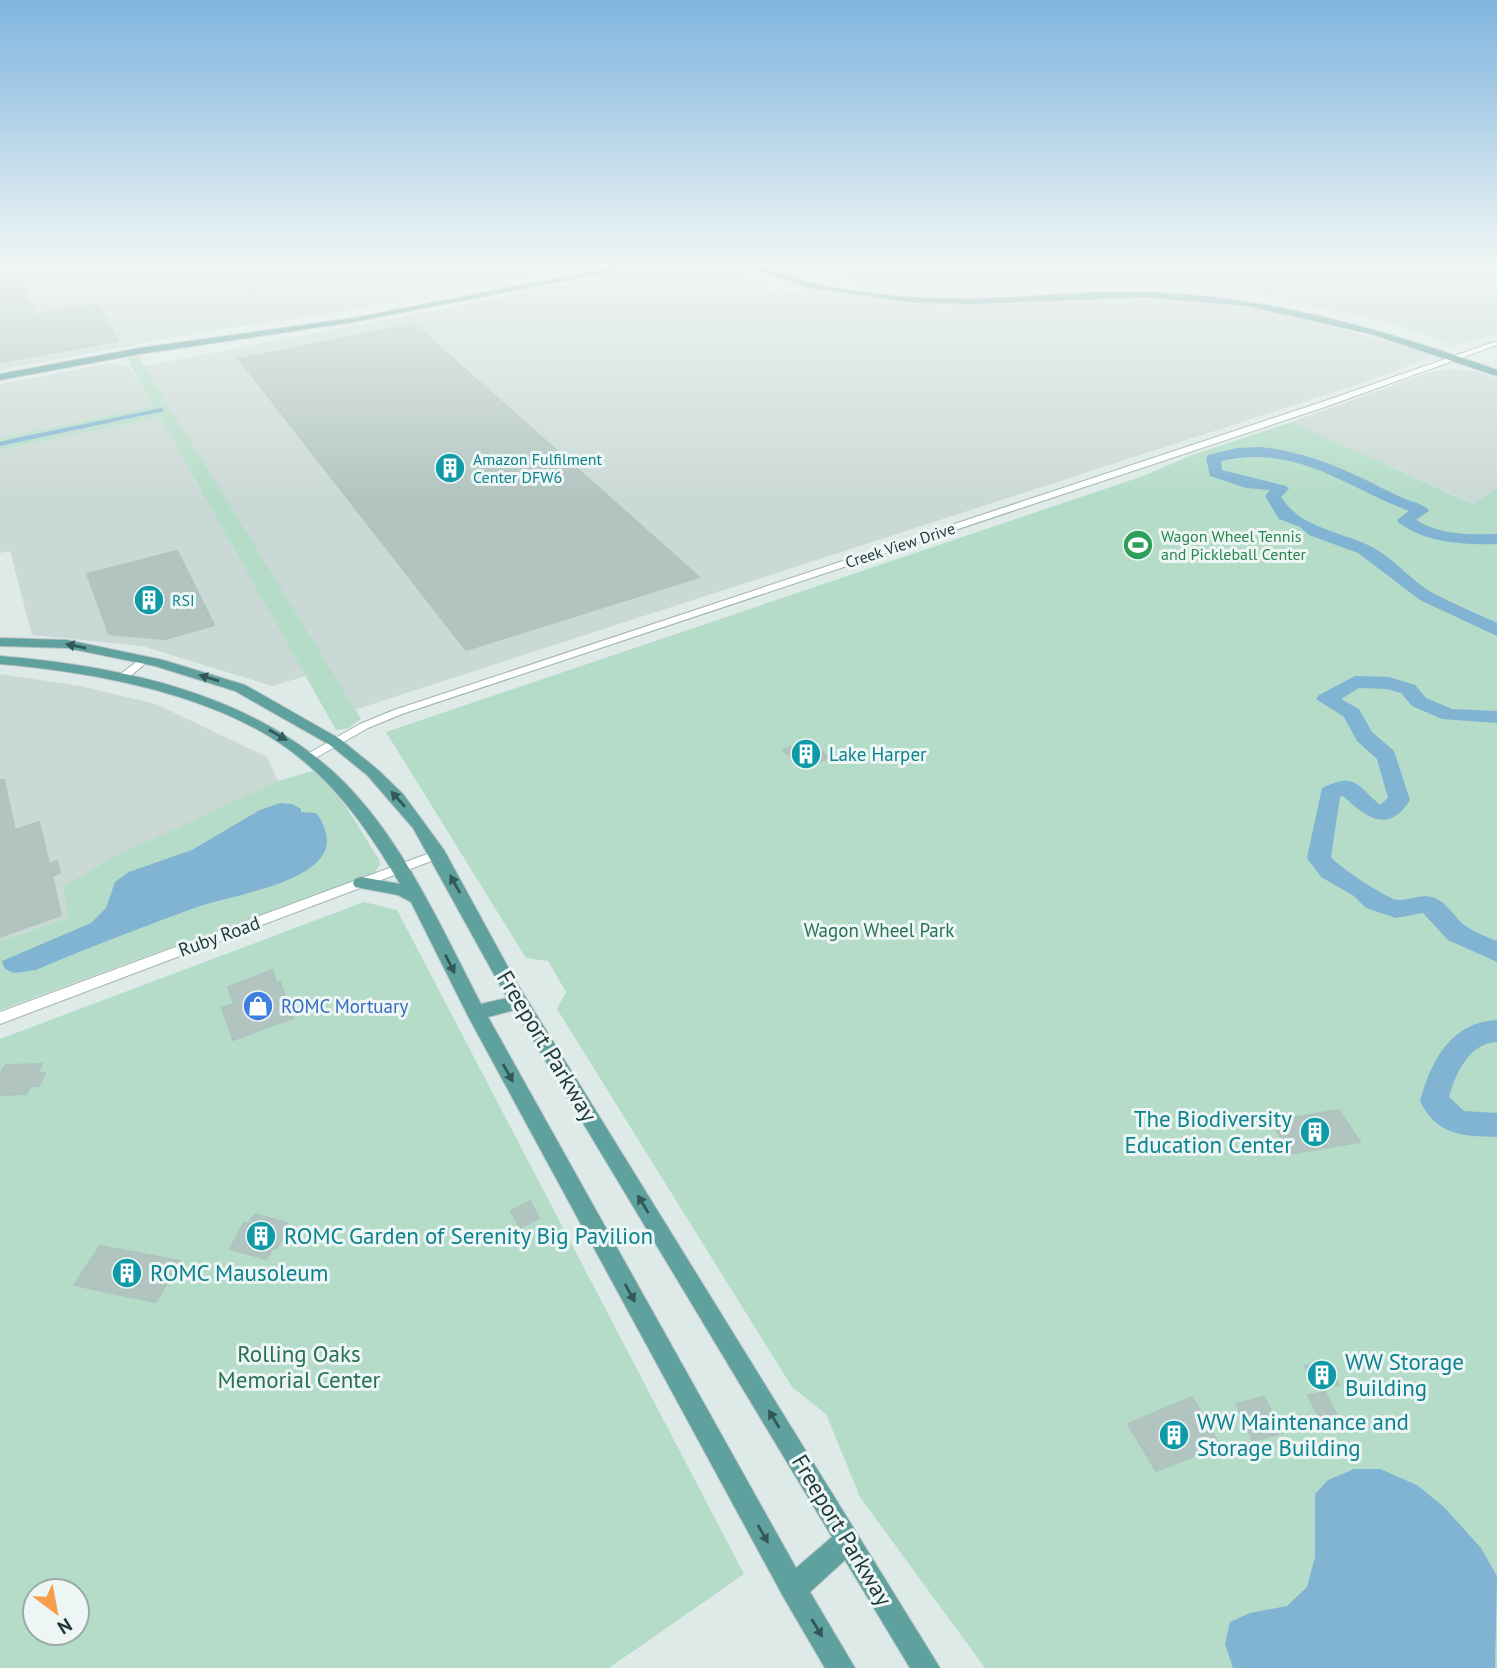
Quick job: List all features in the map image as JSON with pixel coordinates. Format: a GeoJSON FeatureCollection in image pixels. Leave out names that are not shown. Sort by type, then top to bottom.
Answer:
{"type":"FeatureCollection","features":[{"type":"Feature","properties":{"kind":"main road"},"geometry":{"type":"LineString","coordinates":[[0,374],[182,343]]}},
{"type":"Feature","properties":{"kind":"main road"},"geometry":{"type":"LineString","coordinates":[[1422,343],[1497,373]]}},
{"type":"Feature","properties":{"kind":"main road"},"geometry":{"type":"LineString","coordinates":[[1457,356],[1497,367]]}},
{"type":"Feature","properties":{"kind":"main road","name":"Freeport Parkway"},"geometry":{"type":"LineString","coordinates":[[0,642],[67,644],[143,660],[240,688],[335,742],[372,772],[398,798],[438,854],[514,993],[926,1668]]}},
{"type":"Feature","properties":{"kind":"main road"},"geometry":{"type":"LineString","coordinates":[[0,660],[42,662],[123,677],[261,726],[286,740],[338,785],[400,869],[475,1013],[793,1589],[841,1668]]}},
{"type":"Feature","properties":{"kind":"main road"},"geometry":{"type":"LineString","coordinates":[[361,883],[402,890],[416,898]]}},
{"type":"Feature","properties":{"kind":"main road"},"geometry":{"type":"LineString","coordinates":[[475,1013],[514,993]]}},
{"type":"Feature","properties":{"kind":"main road"},"geometry":{"type":"LineString","coordinates":[[793,1589],[848,1540]]}},
{"type":"Feature","properties":{"kind":"street","name":"Creek View Drive"},"geometry":{"type":"LineString","coordinates":[[308,757],[398,712],[1322,405],[1497,343]]}},
{"type":"Feature","properties":{"kind":"street"},"geometry":{"type":"LineString","coordinates":[[123,677],[143,660]]}},
{"type":"Feature","properties":{"kind":"street","name":"Ruby Road"},"geometry":{"type":"LineString","coordinates":[[0,1018],[438,854]]}},
{"type":"Feature","properties":{"kind":"shaded area"},"geometry":{"type":"Polygon","coordinates":[[[0,343],[145,343],[0,370],[0,343]]]}},
{"type":"Feature","properties":{"kind":"shaded area"},"geometry":{"type":"Polygon","coordinates":[[[264,343],[1391,343],[1422,351],[1429,358],[1359,384],[354,710],[144,366],[264,343]]]}},
{"type":"Feature","properties":{"kind":"shaded area"},"geometry":{"type":"Polygon","coordinates":[[[111,363],[130,367],[152,407],[0,438],[0,384],[111,363]]]}},
{"type":"Feature","properties":{"kind":"shaded area"},"geometry":{"type":"Polygon","coordinates":[[[1455,369],[1480,372],[1497,379],[1497,488],[1474,504],[1292,422],[1433,371],[1455,369]]]}},
{"type":"Feature","properties":{"kind":"shaded area"},"geometry":{"type":"Polygon","coordinates":[[[160,417],[306,676],[272,686],[142,646],[32,635],[10,551],[0,553],[0,450],[160,417]]]}},
{"type":"Feature","properties":{"kind":"shaded area"},"geometry":{"type":"Polygon","coordinates":[[[0,674],[80,686],[156,704],[267,757],[278,781],[202,818],[68,918],[0,941],[0,674]]]}},
{"type":"Feature","properties":{"kind":"green space"},"geometry":{"type":"Polygon","coordinates":[[[138,356],[361,719],[349,728],[336,730],[160,417],[0,450],[0,438],[152,407],[127,358],[138,356]]]}},
{"type":"Feature","properties":{"kind":"green space","name":"Wagon Wheel Park"},"geometry":{"type":"Polygon","coordinates":[[[1292,422],[1473,504],[1497,488],[1497,1668],[985,1668],[860,1497],[826,1414],[792,1387],[557,1009],[566,992],[548,961],[526,958],[386,732],[1143,476],[1192,455],[1292,422]]]}},
{"type":"Feature","properties":{"kind":"green space"},"geometry":{"type":"Polygon","coordinates":[[[313,771],[342,801],[379,859],[380,865],[374,873],[0,1010],[0,941],[68,918],[64,886],[114,857],[278,781],[313,771]]]}},
{"type":"Feature","properties":{"kind":"green space","name":"Rolling Oaks Memorial Center"},"geometry":{"type":"Polygon","coordinates":[[[364,902],[397,910],[744,1574],[609,1668],[0,1668],[0,1039],[364,902]]]}},
{"type":"Feature","properties":{"kind":"water"},"geometry":{"type":"Polygon","coordinates":[[[162,408],[164,411],[0,446],[0,442],[16,438],[162,408]]]}},
{"type":"Feature","properties":{"kind":"water"},"geometry":{"type":"Polygon","coordinates":[[[280,803],[292,804],[301,809],[301,812],[316,813],[326,832],[324,853],[301,874],[266,888],[197,907],[36,970],[14,973],[5,969],[2,961],[91,923],[106,908],[115,882],[129,872],[192,850],[260,810],[280,803]]]}},
{"type":"Feature","properties":{"kind":"water"},"geometry":{"type":"Polygon","coordinates":[[[1354,1469],[1380,1469],[1417,1485],[1444,1507],[1481,1548],[1497,1576],[1495,1668],[1233,1668],[1225,1644],[1230,1622],[1250,1613],[1287,1606],[1307,1587],[1315,1557],[1315,1494],[1328,1480],[1354,1469]]]}},
{"type":"Feature","properties":{"kind":"building"},"geometry":{"type":"Polygon","coordinates":[[[0,343],[108,343],[0,362],[0,343]]]}},
{"type":"Feature","properties":{"kind":"building","name":"Amazon Fulfilment Center DFW6"},"geometry":{"type":"Polygon","coordinates":[[[320,343],[435,343],[699,577],[466,650],[239,359],[320,343]]]}},
{"type":"Feature","properties":{"kind":"building","name":"Wagon Wheel Tennis and Pickleball Center"},"geometry":{"type":"Polygon","coordinates":[[[1130,535],[1147,537],[1147,552],[1130,552],[1130,535]]]}},
{"type":"Feature","properties":{"kind":"building","name":"RSI"},"geometry":{"type":"Polygon","coordinates":[[[177,551],[214,625],[165,639],[109,634],[87,574],[177,551]]]}},
{"type":"Feature","properties":{"kind":"building","name":"Lake Harper"},"geometry":{"type":"Polygon","coordinates":[[[809,740],[829,758],[803,768],[783,750],[809,740]]]}},
{"type":"Feature","properties":{"kind":"building"},"geometry":{"type":"Polygon","coordinates":[[[0,780],[4,780],[15,830],[39,822],[49,864],[57,861],[60,873],[52,876],[61,915],[0,937],[0,780]]]}},
{"type":"Feature","properties":{"kind":"building","name":"ROMC Mortuary"},"geometry":{"type":"Polygon","coordinates":[[[272,970],[277,984],[280,982],[293,1018],[233,1040],[222,1008],[234,1004],[228,987],[272,970]]]}},
{"type":"Feature","properties":{"kind":"building"},"geometry":{"type":"Polygon","coordinates":[[[42,1064],[38,1072],[45,1073],[39,1086],[30,1086],[26,1094],[0,1095],[0,1074],[6,1065],[42,1064]]]}},
{"type":"Feature","properties":{"kind":"building","name":"The Biodiversity Education Center"},"geometry":{"type":"Polygon","coordinates":[[[1339,1110],[1360,1142],[1290,1154],[1271,1121],[1339,1110]]]}},
{"type":"Feature","properties":{"kind":"building"},"geometry":{"type":"Polygon","coordinates":[[[530,1201],[539,1218],[520,1228],[511,1211],[530,1201]]]}},
{"type":"Feature","properties":{"kind":"building","name":"ROMC Garden of Serenity Big Pavilion"},"geometry":{"type":"Polygon","coordinates":[[[255,1214],[287,1223],[281,1234],[285,1235],[266,1259],[230,1249],[244,1223],[248,1224],[255,1214]]]}},
{"type":"Feature","properties":{"kind":"building","name":"ROMC Mausoleum"},"geometry":{"type":"Polygon","coordinates":[[[100,1246],[180,1261],[156,1302],[74,1285],[100,1246]]]}},
{"type":"Feature","properties":{"kind":"building","name":"WW Storage Building"},"geometry":{"type":"Polygon","coordinates":[[[1328,1362],[1339,1385],[1316,1388],[1305,1366],[1328,1362]]]}},
{"type":"Feature","properties":{"kind":"building"},"geometry":{"type":"Polygon","coordinates":[[[1325,1392],[1341,1424],[1324,1427],[1308,1395],[1325,1392]]]}},
{"type":"Feature","properties":{"kind":"building","name":"WW Maintenance and Storage Building"},"geometry":{"type":"Polygon","coordinates":[[[1192,1397],[1220,1446],[1156,1471],[1128,1424],[1192,1397]]]}},
{"type":"Feature","properties":{"kind":"building"},"geometry":{"type":"Polygon","coordinates":[[[1264,1397],[1282,1433],[1253,1441],[1236,1404],[1264,1397]]]}},
{"type":"Feature","properties":{"kind":"waterway"},"geometry":{"type":"LineString","coordinates":[[1497,539],[1462,538],[1424,531],[1405,520],[1421,511],[1395,501],[1349,476],[1306,459],[1260,451],[1213,458],[1215,473],[1246,483],[1276,486],[1281,489],[1273,496],[1285,516],[1306,524],[1315,532],[1364,549],[1426,596],[1497,630]]}},
{"type":"Feature","properties":{"kind":"waterway"},"geometry":{"type":"LineString","coordinates":[[1497,717],[1449,715],[1419,702],[1408,689],[1389,683],[1355,682],[1326,699],[1352,713],[1364,736],[1387,756],[1399,800],[1386,813],[1373,811],[1345,786],[1330,793],[1319,858],[1329,871],[1362,890],[1375,902],[1396,909],[1426,904],[1435,909],[1457,933],[1497,952]]}},
{"type":"Feature","properties":{"kind":"waterway"},"geometry":{"type":"LineString","coordinates":[[1497,1031],[1473,1036],[1464,1043],[1448,1065],[1434,1101],[1458,1123],[1497,1125]]}},
{"type":"Feature","properties":{"kind":"place","name":"Amazon Fulfilment Center DFW6"},"geometry":{"type":"Point","coordinates":[450,468]}},
{"type":"Feature","properties":{"kind":"place","name":"Wagon Wheel Tennis and Pickleball Center"},"geometry":{"type":"Point","coordinates":[1138,545]}},
{"type":"Feature","properties":{"kind":"place","name":"RSI"},"geometry":{"type":"Point","coordinates":[149,600]}},
{"type":"Feature","properties":{"kind":"place","name":"Lake Harper"},"geometry":{"type":"Point","coordinates":[806,754]}},
{"type":"Feature","properties":{"kind":"place","name":"ROMC Mortuary"},"geometry":{"type":"Point","coordinates":[258,1006]}},
{"type":"Feature","properties":{"kind":"place","name":"The Biodiversity Education Center"},"geometry":{"type":"Point","coordinates":[1315,1132]}},
{"type":"Feature","properties":{"kind":"place","name":"ROMC Garden of Serenity Big Pavilion"},"geometry":{"type":"Point","coordinates":[261,1236]}},
{"type":"Feature","properties":{"kind":"place","name":"ROMC Mausoleum"},"geometry":{"type":"Point","coordinates":[127,1273]}},
{"type":"Feature","properties":{"kind":"place","name":"WW Storage Building"},"geometry":{"type":"Point","coordinates":[1322,1375]}},
{"type":"Feature","properties":{"kind":"place","name":"WW Maintenance and Storage Building"},"geometry":{"type":"Point","coordinates":[1174,1435]}}]}
